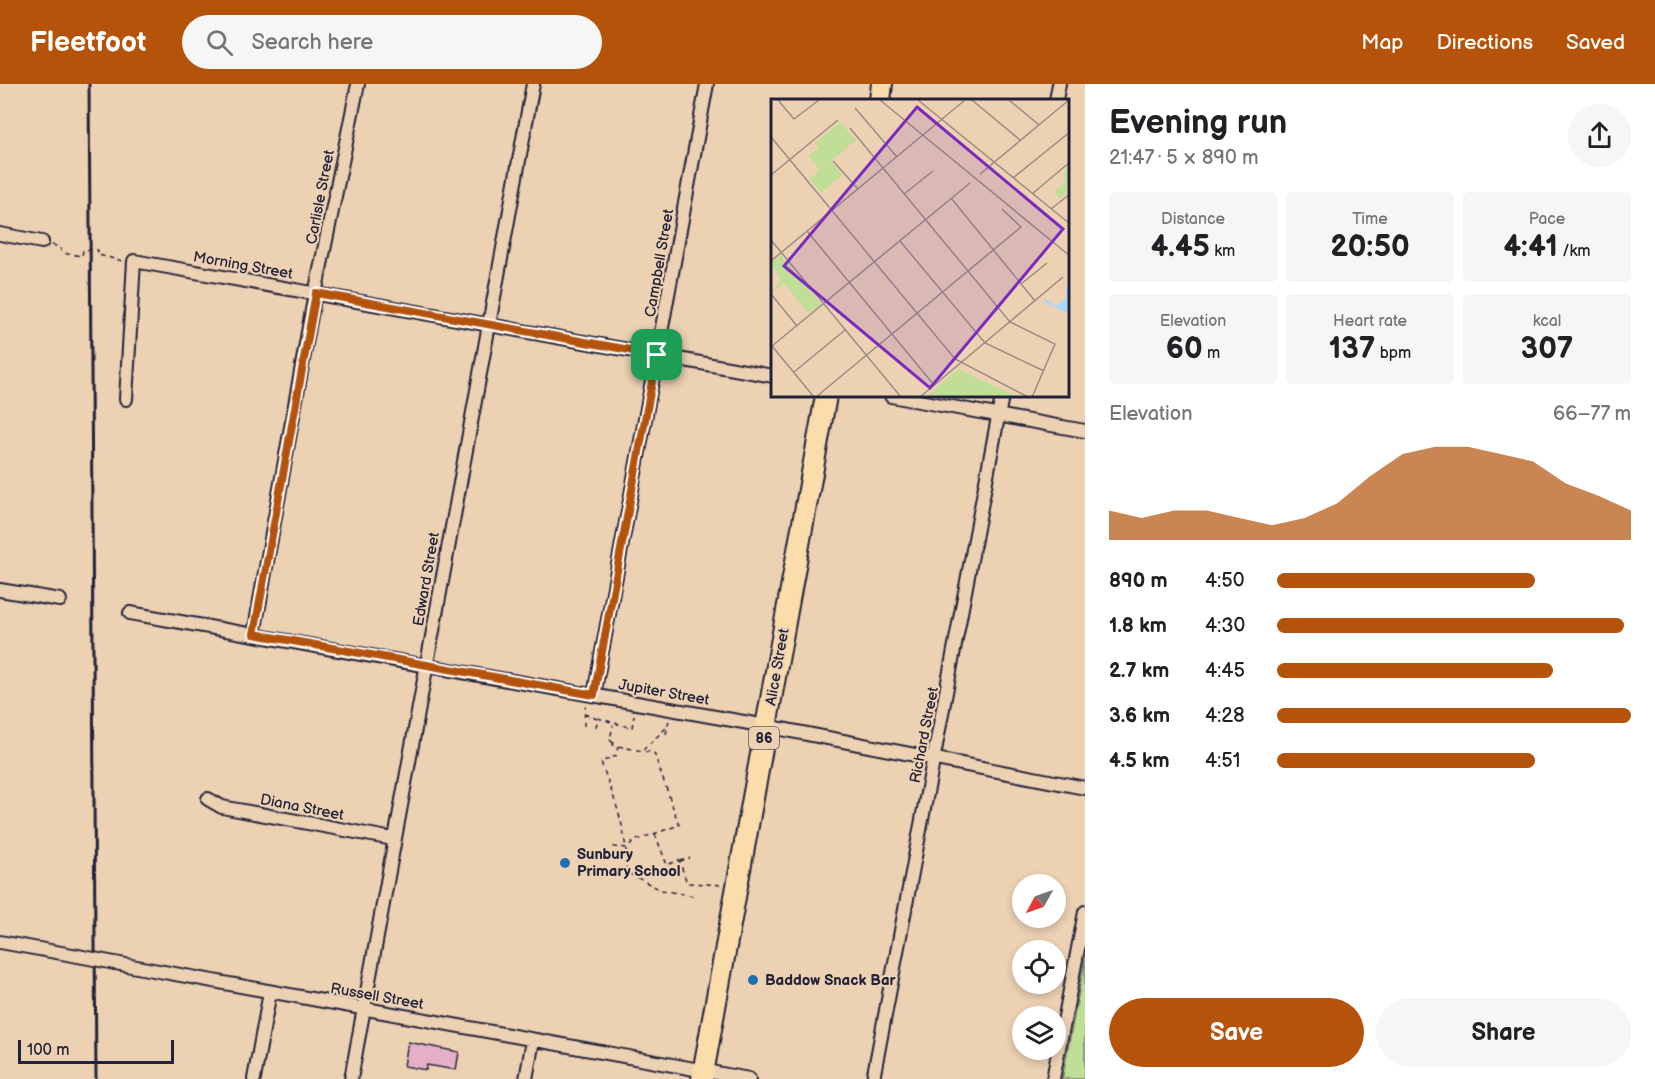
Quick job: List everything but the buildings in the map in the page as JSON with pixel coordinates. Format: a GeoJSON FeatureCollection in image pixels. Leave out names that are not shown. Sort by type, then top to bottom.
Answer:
{"type":"FeatureCollection","features":[{"type":"Feature","properties":{"kind":"main road"},"geometry":{"type":"LineString","coordinates":[[880,99],[882,84]]}},
{"type":"Feature","properties":{"kind":"main road","name":"Alice Street"},"geometry":{"type":"LineString","coordinates":[[703,1075],[826,398]]}},
{"type":"Feature","properties":{"kind":"street","name":"Carlisle Street"},"geometry":{"type":"LineString","coordinates":[[254,634],[316,293],[358,84]]}},
{"type":"Feature","properties":{"kind":"street","name":"Edward Street"},"geometry":{"type":"LineString","coordinates":[[351,1079],[393,839],[533,84]]}},
{"type":"Feature","properties":{"kind":"street","name":"Campbell Street"},"geometry":{"type":"LineString","coordinates":[[594,695],[707,84]]}},
{"type":"Feature","properties":{"kind":"street"},"geometry":{"type":"LineString","coordinates":[[1056,99],[1059,84]]}},
{"type":"Feature","properties":{"kind":"street"},"geometry":{"type":"LineString","coordinates":[[0,234],[42,242]]}},
{"type":"Feature","properties":{"kind":"street","name":"Morning Street"},"geometry":{"type":"LineString","coordinates":[[129,261],[771,376]]}},
{"type":"Feature","properties":{"kind":"street"},"geometry":{"type":"LineString","coordinates":[[126,399],[129,261]]}},
{"type":"Feature","properties":{"kind":"street"},"geometry":{"type":"LineString","coordinates":[[902,398],[1085,431]]}},
{"type":"Feature","properties":{"kind":"street","name":"Richard Street"},"geometry":{"type":"LineString","coordinates":[[873,1079],[936,757],[1002,398]]}},
{"type":"Feature","properties":{"kind":"street"},"geometry":{"type":"LineString","coordinates":[[0,590],[60,600]]}},
{"type":"Feature","properties":{"kind":"street","name":"Jupiter Street"},"geometry":{"type":"LineString","coordinates":[[130,613],[936,757],[1085,788]]}},
{"type":"Feature","properties":{"kind":"street","name":"Diana Street"},"geometry":{"type":"LineString","coordinates":[[208,799],[222,807],[393,839]]}},
{"type":"Feature","properties":{"kind":"street"},"geometry":{"type":"LineString","coordinates":[[1053,1079],[1085,912]]}},
{"type":"Feature","properties":{"kind":"street","name":"Russell Street"},"geometry":{"type":"LineString","coordinates":[[0,942],[533,1040],[703,1075],[750,1079]]}},
{"type":"Feature","properties":{"kind":"street"},"geometry":{"type":"LineString","coordinates":[[254,1079],[270,992]]}},
{"type":"Feature","properties":{"kind":"street"},"geometry":{"type":"LineString","coordinates":[[526,1079],[533,1040]]}},
{"type":"Feature","properties":{"kind":"path"},"geometry":{"type":"LineString","coordinates":[[42,242],[60,247],[62,253],[82,256],[82,250],[98,250],[98,255],[129,261]]}},
{"type":"Feature","properties":{"kind":"path"},"geometry":{"type":"LineString","coordinates":[[584,726],[585,705]]}},
{"type":"Feature","properties":{"kind":"path"},"geometry":{"type":"LineString","coordinates":[[584,713],[614,725],[632,729],[634,714]]}},
{"type":"Feature","properties":{"kind":"path"},"geometry":{"type":"LineString","coordinates":[[596,727],[597,719]]}},
{"type":"Feature","properties":{"kind":"path"},"geometry":{"type":"LineString","coordinates":[[666,734],[669,720]]}},
{"type":"Feature","properties":{"kind":"path"},"geometry":{"type":"LineString","coordinates":[[614,725],[610,740],[618,746],[654,750],[679,825],[634,841],[628,848]]}},
{"type":"Feature","properties":{"kind":"path"},"geometry":{"type":"LineString","coordinates":[[642,750],[668,726]]}},
{"type":"Feature","properties":{"kind":"path"},"geometry":{"type":"LineString","coordinates":[[618,746],[616,756],[601,762],[622,819],[628,848],[626,872],[661,890],[694,896]]}},
{"type":"Feature","properties":{"kind":"path"},"geometry":{"type":"LineString","coordinates":[[656,834],[667,865],[690,858]]}},
{"type":"Feature","properties":{"kind":"path"},"geometry":{"type":"LineString","coordinates":[[613,847],[628,848]]}},
{"type":"Feature","properties":{"kind":"path"},"geometry":{"type":"LineString","coordinates":[[680,861],[687,883],[723,885]]}},
{"type":"Feature","properties":{"kind":"green space"},"geometry":{"type":"Polygon","coordinates":[[[1085,959],[1085,1079],[1062,1079],[1085,959]]]}},
{"type":"Feature","properties":{"kind":"railway"},"geometry":{"type":"LineString","coordinates":[[89,84],[96,1079]]}},
{"type":"Feature","properties":{"kind":"place","name":"Sunbury Primary School"},"geometry":{"type":"Point","coordinates":[565,863]}},
{"type":"Feature","properties":{"kind":"place","name":"Baddow Snack Bar"},"geometry":{"type":"Point","coordinates":[753,980]}},
{"type":"Feature","properties":{"kind":"route"},"geometry":{"type":"LineString","coordinates":[[316,293],[657,355],[594,695],[254,634],[316,293]]}}]}
